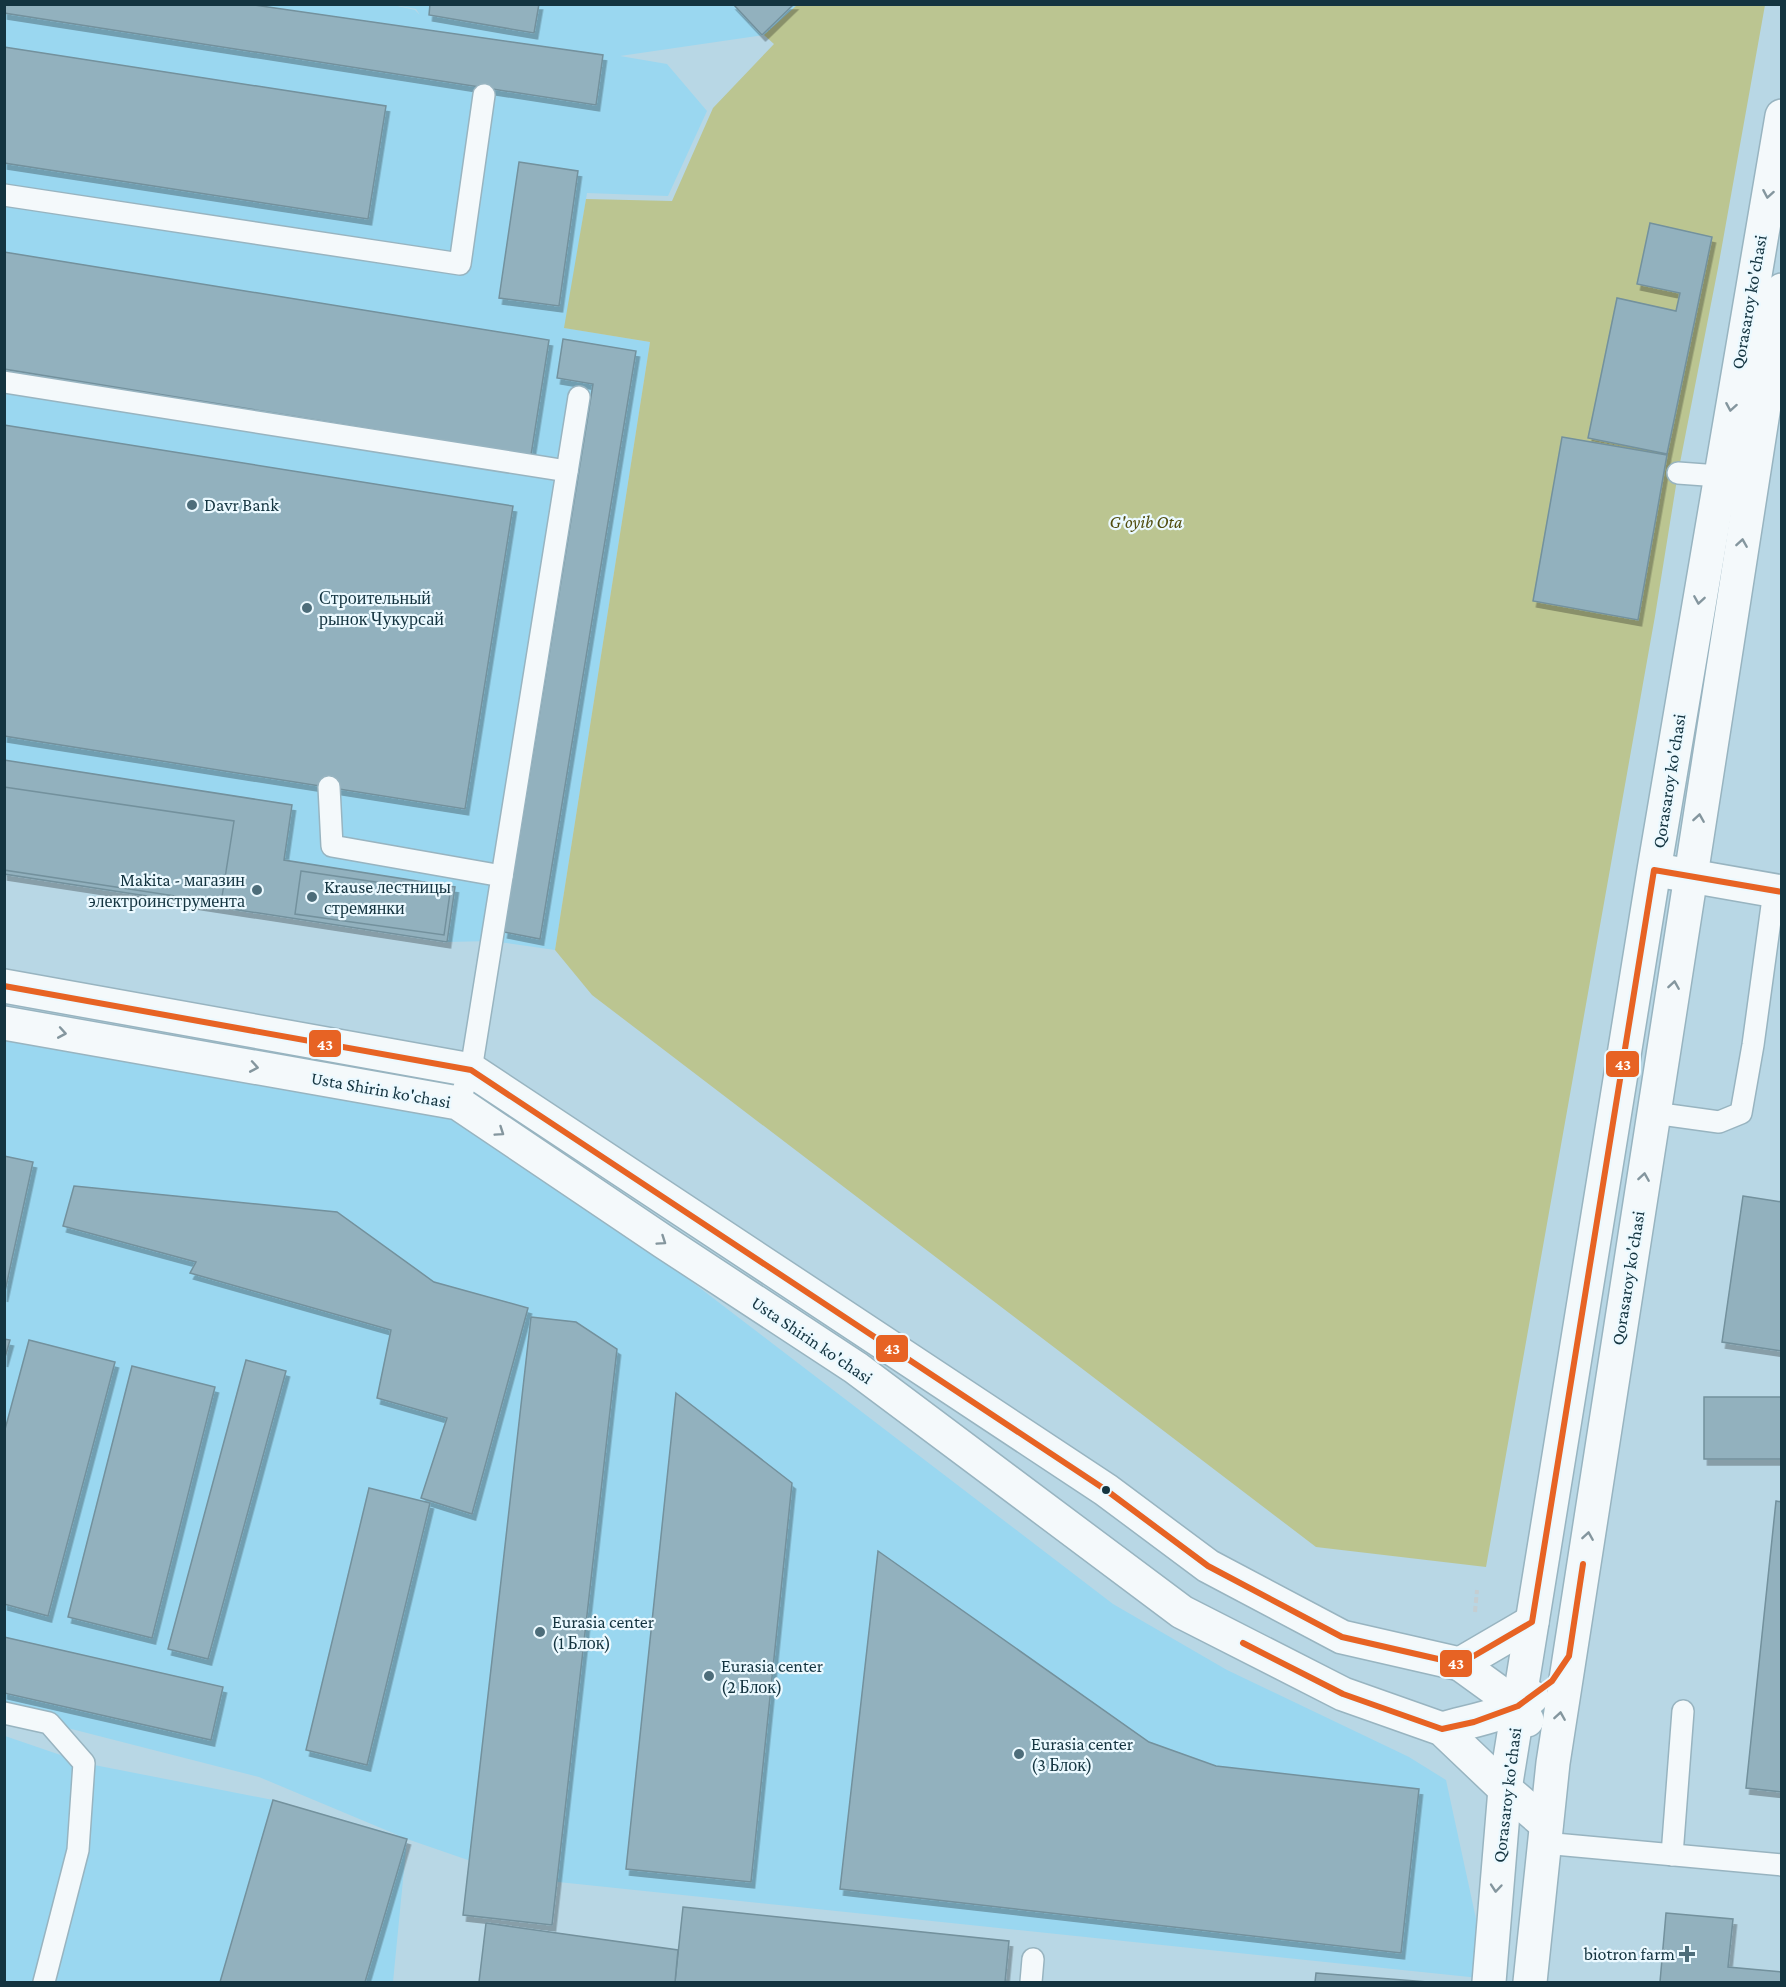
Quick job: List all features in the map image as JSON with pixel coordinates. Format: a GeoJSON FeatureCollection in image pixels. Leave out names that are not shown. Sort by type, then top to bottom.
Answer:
{"type":"FeatureCollection","features":[{"type":"Feature","properties":{"kind":"main road","name":"Qorasaroy ko'chasi"},"geometry":{"type":"LineString","coordinates":[[1489,1983],[1504,1789],[1719,476],[1782,116]]}},
{"type":"Feature","properties":{"kind":"main road","name":"Qorasaroy ko'chasi"},"geometry":{"type":"LineString","coordinates":[[1530,1983],[1552,1763],[1690,876],[1779,323],[1782,290]]}},
{"type":"Feature","properties":{"kind":"main road"},"geometry":{"type":"LineString","coordinates":[[1654,870],[1778,892]]}},
{"type":"Feature","properties":{"kind":"main road","name":"Usta Shirin ko'chasi"},"geometry":{"type":"LineString","coordinates":[[4,986],[471,1070],[1106,1490],[1208,1566],[1342,1637],[1460,1664]]}},
{"type":"Feature","properties":{"kind":"main road","name":"Usta Shirin ko'chasi"},"geometry":{"type":"LineString","coordinates":[[4,1023],[458,1103],[856,1368],[1182,1612],[1343,1694],[1442,1729],[1504,1789],[1545,1833]]}},
{"type":"Feature","properties":{"kind":"main road"},"geometry":{"type":"LineString","coordinates":[[1532,1622],[1460,1664],[1518,1706],[1552,1763]]}},
{"type":"Feature","properties":{"kind":"main road"},"geometry":{"type":"LineString","coordinates":[[1442,1729],[1496,1716],[1518,1706],[1552,1681],[1569,1656]]}},
{"type":"Feature","properties":{"kind":"lane"},"geometry":{"type":"LineString","coordinates":[[4,195],[460,264],[484,95]]}},
{"type":"Feature","properties":{"kind":"lane"},"geometry":{"type":"LineString","coordinates":[[4,382],[567,471]]}},
{"type":"Feature","properties":{"kind":"lane"},"geometry":{"type":"LineString","coordinates":[[458,1103],[471,1070],[579,397]]}},
{"type":"Feature","properties":{"kind":"lane"},"geometry":{"type":"LineString","coordinates":[[1678,473],[1719,476]]}},
{"type":"Feature","properties":{"kind":"lane"},"geometry":{"type":"LineString","coordinates":[[328,787],[332,846],[502,876]]}},
{"type":"Feature","properties":{"kind":"lane"},"geometry":{"type":"LineString","coordinates":[[1654,1113],[1719,1122],[1741,1113],[1778,892]]}},
{"type":"Feature","properties":{"kind":"lane"},"geometry":{"type":"LineString","coordinates":[[1672,1855],[1683,1712]]}},
{"type":"Feature","properties":{"kind":"lane"},"geometry":{"type":"LineString","coordinates":[[4,1713],[49,1723],[84,1763],[78,1850],[44,1983]]}},
{"type":"Feature","properties":{"kind":"lane"},"geometry":{"type":"LineString","coordinates":[[1545,1833],[1672,1855],[1782,1865]]}},
{"type":"Feature","properties":{"kind":"lane"},"geometry":{"type":"LineString","coordinates":[[1031,1983],[1033,1959]]}},
{"type":"Feature","properties":{"kind":"path"},"geometry":{"type":"LineString","coordinates":[[1475,1612],[1477,1590]]}},
{"type":"Feature","properties":{"kind":"shaded area","name":"Строительный рынок Чукурсай"},"geometry":{"type":"Polygon","coordinates":[[[389,4],[415,10],[420,15],[416,9],[395,5],[797,5],[764,35],[620,56],[667,64],[707,111],[668,196],[587,193],[565,328],[650,342],[555,950],[492,941],[447,942],[5,874],[4,5],[389,4]]]}},
{"type":"Feature","properties":{"kind":"shaded area"},"geometry":{"type":"Polygon","coordinates":[[[5,1023],[458,1103],[1113,1604],[1227,1670],[1409,1757],[1446,1780],[1489,1979],[520,1878],[407,1839],[393,1982],[5,1982],[5,1736],[84,1763],[273,1800],[400,1836],[259,1777],[5,1712],[5,1023]]]}},
{"type":"Feature","properties":{"kind":"green space","name":"G'oyib Ota"},"geometry":{"type":"Polygon","coordinates":[[[797,5],[1765,5],[1718,268],[1678,473],[1655,616],[1486,1567],[1316,1547],[592,995],[555,950],[650,342],[564,328],[586,199],[672,201],[713,108],[774,44],[764,35],[797,5]]]}},
{"type":"Feature","properties":{"kind":"building"},"geometry":{"type":"Polygon","coordinates":[[[4,4],[247,4],[603,55],[596,105],[4,13],[4,4]]]}},
{"type":"Feature","properties":{"kind":"building"},"geometry":{"type":"Polygon","coordinates":[[[430,4],[539,4],[534,33],[429,15],[430,4]]]}},
{"type":"Feature","properties":{"kind":"building"},"geometry":{"type":"Polygon","coordinates":[[[733,4],[794,4],[762,35],[733,4]]]}},
{"type":"Feature","properties":{"kind":"building"},"geometry":{"type":"Polygon","coordinates":[[[4,47],[386,106],[368,219],[4,163],[4,47]]]}},
{"type":"Feature","properties":{"kind":"building"},"geometry":{"type":"Polygon","coordinates":[[[519,162],[578,171],[559,306],[499,298],[519,162]]]}},
{"type":"Feature","properties":{"kind":"building"},"geometry":{"type":"Polygon","coordinates":[[[1650,223],[1712,237],[1667,454],[1588,438],[1617,298],[1676,311],[1680,293],[1637,284],[1650,223]]]}},
{"type":"Feature","properties":{"kind":"building"},"geometry":{"type":"Polygon","coordinates":[[[4,252],[549,340],[531,455],[4,369],[4,252]]]}},
{"type":"Feature","properties":{"kind":"building"},"geometry":{"type":"Polygon","coordinates":[[[563,339],[636,351],[540,939],[504,932],[593,384],[557,378],[563,339]]]}},
{"type":"Feature","properties":{"kind":"building"},"geometry":{"type":"Polygon","coordinates":[[[4,425],[513,506],[465,809],[4,736],[4,425]]]}},
{"type":"Feature","properties":{"kind":"building"},"geometry":{"type":"Polygon","coordinates":[[[1562,437],[1667,455],[1638,620],[1533,601],[1562,437]]]}},
{"type":"Feature","properties":{"kind":"building"},"geometry":{"type":"Polygon","coordinates":[[[4,760],[292,805],[284,860],[455,887],[447,942],[4,874],[4,760]]]}},
{"type":"Feature","properties":{"kind":"building"},"geometry":{"type":"Polygon","coordinates":[[[4,787],[234,821],[221,903],[4,870],[4,787]]]}},
{"type":"Feature","properties":{"kind":"building"},"geometry":{"type":"Polygon","coordinates":[[[301,871],[450,893],[444,935],[295,914],[301,871]]]}},
{"type":"Feature","properties":{"kind":"building"},"geometry":{"type":"Polygon","coordinates":[[[4,1156],[33,1162],[4,1296],[4,1156]]]}},
{"type":"Feature","properties":{"kind":"building"},"geometry":{"type":"Polygon","coordinates":[[[74,1186],[337,1212],[434,1282],[528,1308],[472,1514],[421,1498],[447,1418],[377,1398],[391,1330],[190,1273],[196,1262],[63,1226],[74,1186]]]}},
{"type":"Feature","properties":{"kind":"building"},"geometry":{"type":"Polygon","coordinates":[[[1743,1196],[1782,1202],[1782,1351],[1722,1342],[1743,1196]]]}},
{"type":"Feature","properties":{"kind":"building","name":"Eurasia center (1 Блок)"},"geometry":{"type":"Polygon","coordinates":[[[531,1317],[576,1322],[617,1349],[552,1925],[463,1915],[531,1317]]]}},
{"type":"Feature","properties":{"kind":"building"},"geometry":{"type":"Polygon","coordinates":[[[4,1339],[10,1340],[4,1361],[4,1339]]]}},
{"type":"Feature","properties":{"kind":"building"},"geometry":{"type":"Polygon","coordinates":[[[29,1340],[115,1362],[48,1616],[4,1604],[4,1433],[29,1340]]]}},
{"type":"Feature","properties":{"kind":"building"},"geometry":{"type":"Polygon","coordinates":[[[246,1360],[286,1371],[208,1659],[168,1649],[246,1360]]]}},
{"type":"Feature","properties":{"kind":"building"},"geometry":{"type":"Polygon","coordinates":[[[132,1366],[215,1387],[152,1638],[68,1617],[132,1366]]]}},
{"type":"Feature","properties":{"kind":"building","name":"Eurasia center (2 Блок)"},"geometry":{"type":"Polygon","coordinates":[[[676,1393],[792,1483],[751,1882],[626,1869],[676,1393]]]}},
{"type":"Feature","properties":{"kind":"building"},"geometry":{"type":"Polygon","coordinates":[[[1704,1397],[1782,1397],[1782,1459],[1704,1459],[1704,1397]]]}},
{"type":"Feature","properties":{"kind":"building"},"geometry":{"type":"Polygon","coordinates":[[[369,1488],[430,1503],[367,1765],[306,1750],[369,1488]]]}},
{"type":"Feature","properties":{"kind":"building"},"geometry":{"type":"Polygon","coordinates":[[[1776,1501],[1782,1502],[1782,1792],[1746,1788],[1776,1501]]]}},
{"type":"Feature","properties":{"kind":"building","name":"Eurasia center (3 Блок)"},"geometry":{"type":"Polygon","coordinates":[[[878,1551],[1149,1742],[1216,1766],[1419,1789],[1401,1953],[840,1889],[878,1551]]]}},
{"type":"Feature","properties":{"kind":"building"},"geometry":{"type":"Polygon","coordinates":[[[4,1637],[223,1687],[211,1740],[4,1693],[4,1637]]]}},
{"type":"Feature","properties":{"kind":"building"},"geometry":{"type":"Polygon","coordinates":[[[273,1800],[407,1839],[365,1982],[220,1982],[273,1800]]]}},
{"type":"Feature","properties":{"kind":"building"},"geometry":{"type":"Polygon","coordinates":[[[683,1907],[1009,1941],[1005,1982],[675,1982],[683,1907]]]}},
{"type":"Feature","properties":{"kind":"building"},"geometry":{"type":"Polygon","coordinates":[[[1666,1913],[1733,1919],[1728,1967],[1782,1972],[1782,1982],[1660,1982],[1666,1913]]]}},
{"type":"Feature","properties":{"kind":"building"},"geometry":{"type":"Polygon","coordinates":[[[486,1923],[678,1950],[675,1982],[479,1982],[486,1923]]]}},
{"type":"Feature","properties":{"kind":"building"},"geometry":{"type":"Polygon","coordinates":[[[1316,1973],[1428,1982],[1315,1982],[1316,1973]]]}},
{"type":"Feature","properties":{"kind":"transit line","name":"43"},"geometry":{"type":"LineString","coordinates":[[4,986],[471,1070],[1106,1490],[1208,1566],[1342,1637],[1460,1664],[1532,1622],[1654,870],[1782,892]]}},
{"type":"Feature","properties":{"kind":"transit line","name":"43"},"geometry":{"type":"LineString","coordinates":[[1243,1643],[1343,1694],[1442,1729],[1474,1722],[1518,1706],[1552,1681],[1569,1656],[1583,1564]]}},
{"type":"Feature","properties":{"kind":"place","name":"Davr Bank"},"geometry":{"type":"Point","coordinates":[192,505]}},
{"type":"Feature","properties":{"kind":"place","name":"Строительный рынок Чукурсай"},"geometry":{"type":"Point","coordinates":[307,608]}},
{"type":"Feature","properties":{"kind":"place","name":"Makita - магазин электроинструмента"},"geometry":{"type":"Point","coordinates":[257,890]}},
{"type":"Feature","properties":{"kind":"place","name":"Krause лестницы стремянки"},"geometry":{"type":"Point","coordinates":[312,897]}},
{"type":"Feature","properties":{"kind":"place","name":"Eurasia center (1 Блок)"},"geometry":{"type":"Point","coordinates":[540,1632]}},
{"type":"Feature","properties":{"kind":"place","name":"Eurasia center (2 Блок)"},"geometry":{"type":"Point","coordinates":[709,1676]}},
{"type":"Feature","properties":{"kind":"place","name":"Eurasia center (3 Блок)"},"geometry":{"type":"Point","coordinates":[1019,1754]}},
{"type":"Feature","properties":{"kind":"place","name":"biotron farm"},"geometry":{"type":"Point","coordinates":[1687,1954]}}]}
